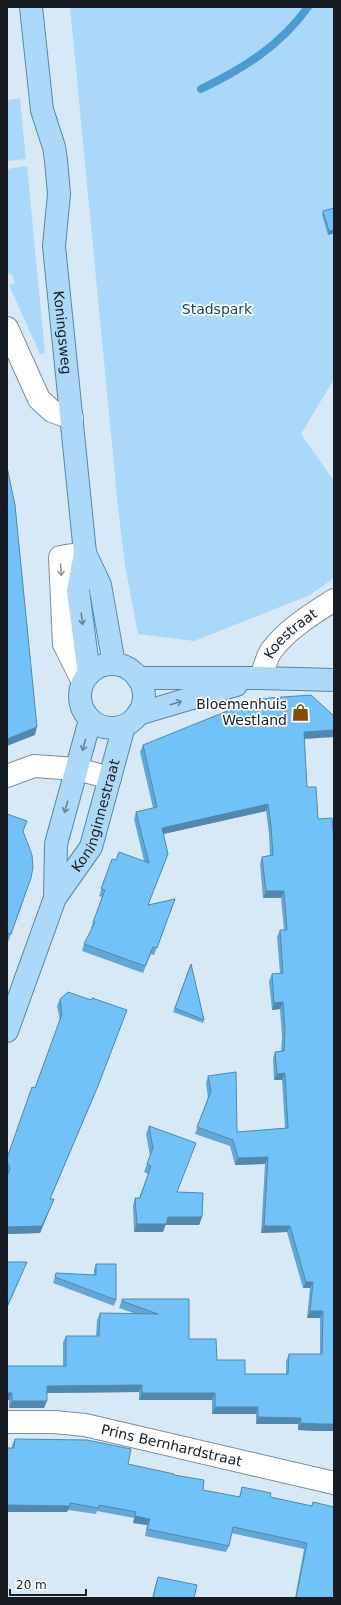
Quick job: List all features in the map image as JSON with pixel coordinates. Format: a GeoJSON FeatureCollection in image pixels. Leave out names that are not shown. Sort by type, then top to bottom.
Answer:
{"type":"FeatureCollection","features":[{"type":"Feature","properties":{"kind":"main road","name":"Koningsweg"},"geometry":{"type":"LineString","coordinates":[[31,7],[42,110],[54,147],[59,194],[54,246],[85,553],[78,592],[86,678]]}},
{"type":"Feature","properties":{"kind":"main road","name":"Koningsweg"},"geometry":{"type":"LineString","coordinates":[[85,553],[100,585],[114,664]]}},
{"type":"Feature","properties":{"kind":"main road"},"geometry":{"type":"LineString","coordinates":[[131,720],[142,705],[144,696],[138,678],[132,671],[124,666],[114,664],[96,668],[86,678],[80,692],[80,703],[90,720],[101,727],[112,729],[131,720],[260,678]]}},
{"type":"Feature","properties":{"kind":"main road"},"geometry":{"type":"LineString","coordinates":[[138,678],[260,678],[334,680]]}},
{"type":"Feature","properties":{"kind":"main road","name":"Koninginnestraat"},"geometry":{"type":"LineString","coordinates":[[55,898],[56,844],[90,720]]}},
{"type":"Feature","properties":{"kind":"main road","name":"Koninginnestraat"},"geometry":{"type":"LineString","coordinates":[[7,1031],[55,898],[91,847],[110,778],[131,720]]}},
{"type":"Feature","properties":{"kind":"street"},"geometry":{"type":"LineString","coordinates":[[7,328],[40,399],[52,411],[72,418]]}},
{"type":"Feature","properties":{"kind":"street","name":"Koestraat"},"geometry":{"type":"LineString","coordinates":[[260,678],[270,653],[281,639],[308,617],[334,600]]}},
{"type":"Feature","properties":{"kind":"street"},"geometry":{"type":"LineString","coordinates":[[7,776],[34,766],[77,769],[110,778]]}},
{"type":"Feature","properties":{"kind":"street","name":"Prins Bernhardstraat"},"geometry":{"type":"LineString","coordinates":[[7,1422],[54,1422],[84,1425],[334,1483]]}},
{"type":"Feature","properties":{"kind":"green space","name":"Stadspark"},"geometry":{"type":"Polygon","coordinates":[[[70,7],[334,7],[334,379],[301,434],[334,481],[334,578],[310,595],[194,641],[138,634],[125,565],[118,507],[70,7]]]}},
{"type":"Feature","properties":{"kind":"green space"},"geometry":{"type":"Polygon","coordinates":[[[20,98],[26,159],[7,161],[7,100],[20,98]]]}},
{"type":"Feature","properties":{"kind":"green space"},"geometry":{"type":"Polygon","coordinates":[[[27,166],[45,353],[40,354],[9,285],[15,283],[12,275],[7,272],[7,169],[27,166]]]}},
{"type":"Feature","properties":{"kind":"building"},"geometry":{"type":"Polygon","coordinates":[[[334,208],[334,230],[329,231],[323,211],[334,208]]]}},
{"type":"Feature","properties":{"kind":"building"},"geometry":{"type":"Polygon","coordinates":[[[7,467],[15,505],[37,727],[7,739],[7,467]]]}},
{"type":"Feature","properties":{"kind":"building"},"geometry":{"type":"Polygon","coordinates":[[[311,695],[334,716],[334,730],[304,732],[307,787],[316,787],[318,819],[332,818],[334,843],[334,1424],[300,1423],[301,1418],[258,1417],[258,1407],[215,1407],[215,1393],[142,1393],[142,1385],[47,1386],[47,1401],[12,1401],[12,1393],[7,1393],[7,1366],[66,1366],[66,1336],[99,1336],[100,1313],[158,1314],[122,1301],[122,1299],[189,1299],[189,1339],[216,1339],[217,1360],[245,1360],[245,1374],[288,1374],[289,1354],[322,1354],[323,1311],[310,1311],[313,1282],[306,1282],[290,1226],[264,1226],[268,1157],[238,1158],[233,1140],[197,1127],[211,1091],[208,1076],[236,1072],[237,1132],[288,1128],[285,1073],[277,1074],[275,1052],[284,1051],[285,1030],[283,1002],[274,1003],[272,974],[283,973],[280,930],[287,930],[284,891],[266,891],[262,857],[273,855],[268,804],[162,828],[168,854],[148,905],[175,899],[157,948],[153,947],[145,966],[84,944],[95,922],[93,922],[105,890],[101,889],[112,859],[116,860],[119,852],[149,863],[136,812],[157,807],[143,745],[252,701],[269,698],[311,695]]]}},
{"type":"Feature","properties":{"kind":"building"},"geometry":{"type":"Polygon","coordinates":[[[7,814],[27,821],[23,831],[32,855],[33,867],[31,878],[11,934],[7,933],[7,814]]]}},
{"type":"Feature","properties":{"kind":"building"},"geometry":{"type":"Polygon","coordinates":[[[191,964],[204,1020],[175,1008],[191,964]]]}},
{"type":"Feature","properties":{"kind":"building"},"geometry":{"type":"Polygon","coordinates":[[[68,992],[91,1000],[92,998],[127,1010],[98,1086],[50,1199],[54,1199],[42,1226],[7,1227],[7,1177],[10,1168],[7,1158],[32,1087],[35,1088],[62,1014],[60,999],[68,992]]]}},
{"type":"Feature","properties":{"kind":"building"},"geometry":{"type":"Polygon","coordinates":[[[149,1126],[196,1143],[177,1192],[203,1193],[202,1217],[168,1217],[166,1224],[137,1224],[135,1198],[140,1198],[151,1166],[147,1164],[153,1148],[149,1126]]]}},
{"type":"Feature","properties":{"kind":"building"},"geometry":{"type":"Polygon","coordinates":[[[7,1262],[27,1262],[7,1307],[7,1262]]]}},
{"type":"Feature","properties":{"kind":"building"},"geometry":{"type":"Polygon","coordinates":[[[96,1264],[116,1264],[116,1300],[55,1277],[56,1273],[96,1275],[96,1264]]]}},
{"type":"Feature","properties":{"kind":"building"},"geometry":{"type":"Polygon","coordinates":[[[15,1439],[87,1440],[131,1449],[128,1464],[174,1475],[204,1480],[203,1490],[240,1497],[242,1487],[271,1493],[270,1497],[312,1506],[313,1502],[334,1507],[334,1598],[296,1598],[307,1543],[233,1527],[229,1546],[147,1529],[150,1519],[135,1516],[136,1512],[99,1505],[99,1508],[70,1503],[70,1506],[7,1505],[7,1448],[14,1448],[15,1439]]]}},
{"type":"Feature","properties":{"kind":"building"},"geometry":{"type":"Polygon","coordinates":[[[158,1577],[197,1585],[194,1598],[153,1598],[158,1577]]]}},
{"type":"Feature","properties":{"kind":"waterway"},"geometry":{"type":"LineString","coordinates":[[201,89],[232,73],[260,55],[286,33],[308,7]]}},
{"type":"Feature","properties":{"kind":"place","name":"Bloemenhuis Westland"},"geometry":{"type":"Point","coordinates":[300,712]}}]}
